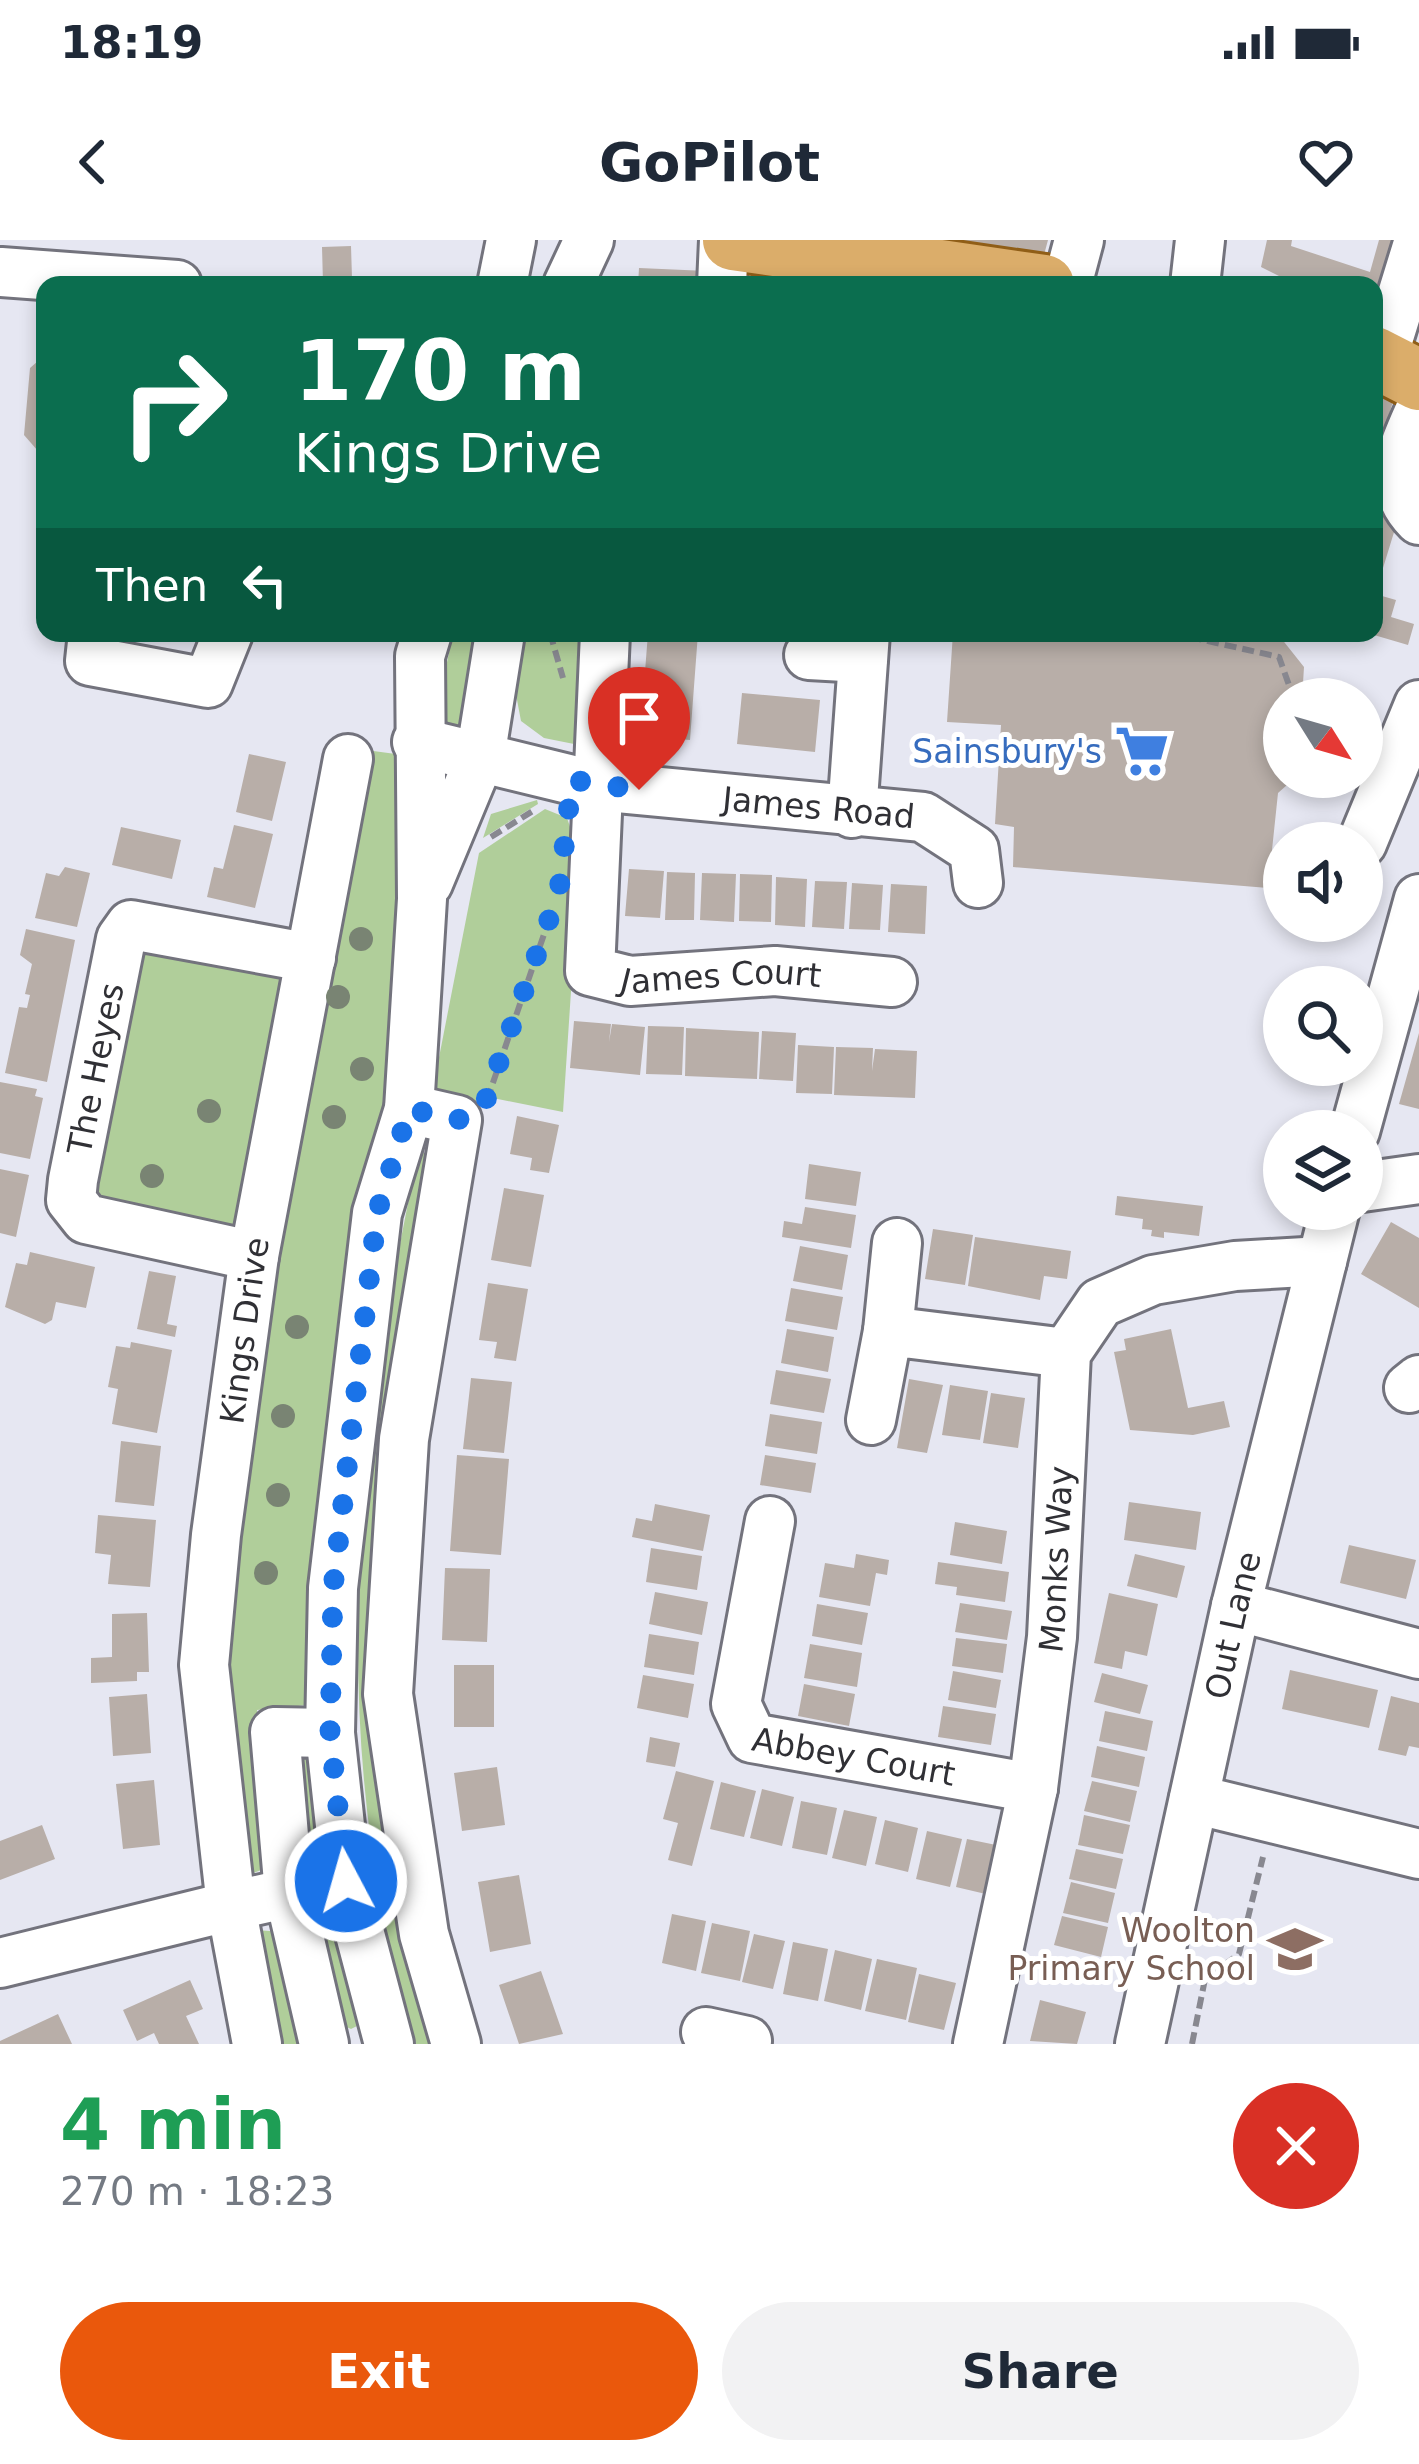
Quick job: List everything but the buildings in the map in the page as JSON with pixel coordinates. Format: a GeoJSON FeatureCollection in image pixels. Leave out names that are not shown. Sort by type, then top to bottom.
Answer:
{"type":"FeatureCollection","features":[{"type":"Feature","properties":{"kind":"main road"},"geometry":{"type":"LineString","coordinates":[[729,240],[981,276]]}},
{"type":"Feature","properties":{"kind":"street"},"geometry":{"type":"LineString","coordinates":[[180,276],[182,240]]}},
{"type":"Feature","properties":{"kind":"street"},"geometry":{"type":"LineString","coordinates":[[504,276],[511,240]]}},
{"type":"Feature","properties":{"kind":"street"},"geometry":{"type":"LineString","coordinates":[[572,276],[589,240]]}},
{"type":"Feature","properties":{"kind":"street"},"geometry":{"type":"LineString","coordinates":[[723,276],[729,240]]}},
{"type":"Feature","properties":{"kind":"street"},"geometry":{"type":"LineString","coordinates":[[1069,276],[1079,240]]}},
{"type":"Feature","properties":{"kind":"street"},"geometry":{"type":"LineString","coordinates":[[1196,276],[1200,240]]}},
{"type":"Feature","properties":{"kind":"street"},"geometry":{"type":"LineString","coordinates":[[1392,366],[1419,240]]}},
{"type":"Feature","properties":{"kind":"street"},"geometry":{"type":"LineString","coordinates":[[1,272],[56,276]]}},
{"type":"Feature","properties":{"kind":"street"},"geometry":{"type":"LineString","coordinates":[[1419,412],[1396,482],[1405,506],[1419,520]]}},
{"type":"Feature","properties":{"kind":"street"},"geometry":{"type":"LineString","coordinates":[[92,642],[90,661],[208,683],[224,642]]}},
{"type":"Feature","properties":{"kind":"street"},"geometry":{"type":"LineString","coordinates":[[380,2041],[346,1881],[330,1733],[333,1588],[377,1213],[409,1109],[422,899],[417,742],[424,642]]}},
{"type":"Feature","properties":{"kind":"street"},"geometry":{"type":"LineString","coordinates":[[422,899],[480,758],[499,642]]}},
{"type":"Feature","properties":{"kind":"street"},"geometry":{"type":"LineString","coordinates":[[597,786],[605,642]]}},
{"type":"Feature","properties":{"kind":"street"},"geometry":{"type":"LineString","coordinates":[[809,655],[864,645],[852,813]]}},
{"type":"Feature","properties":{"kind":"street"},"geometry":{"type":"LineString","coordinates":[[1371,822],[1414,717]]}},
{"type":"Feature","properties":{"kind":"street","name":"James Road"},"geometry":{"type":"LineString","coordinates":[[417,742],[597,786],[923,818],[974,850],[978,883]]}},
{"type":"Feature","properties":{"kind":"street","name":"Kings Drive"},"geometry":{"type":"LineString","coordinates":[[257,2044],[231,1906],[204,1665],[254,1256],[348,759]]}},
{"type":"Feature","properties":{"kind":"street","name":"James Court"},"geometry":{"type":"LineString","coordinates":[[597,786],[590,970],[630,981],[775,971],[892,982]]}},
{"type":"Feature","properties":{"kind":"street"},"geometry":{"type":"LineString","coordinates":[[1361,1110],[1419,899]]}},
{"type":"Feature","properties":{"kind":"street","name":"The Heyes"},"geometry":{"type":"LineString","coordinates":[[254,1256],[86,1220],[70,1200],[77,1159],[121,940],[131,925],[311,958]]}},
{"type":"Feature","properties":{"kind":"street"},"geometry":{"type":"LineString","coordinates":[[409,1109],[457,1120],[404,1439],[388,1694],[424,1934],[456,2044]]}},
{"type":"Feature","properties":{"kind":"street"},"geometry":{"type":"LineString","coordinates":[[1383,1184],[1419,1179]]}},
{"type":"Feature","properties":{"kind":"street","name":"Out Lane"},"geometry":{"type":"LineString","coordinates":[[1140,2044],[1236,1606],[1330,1230]]}},
{"type":"Feature","properties":{"kind":"street"},"geometry":{"type":"LineString","coordinates":[[871,1420],[888,1331],[897,1244]]}},
{"type":"Feature","properties":{"kind":"street"},"geometry":{"type":"LineString","coordinates":[[888,1331],[1066,1353],[1100,1303],[1153,1280],[1235,1266],[1322,1261]]}},
{"type":"Feature","properties":{"kind":"street","name":"Monks Way"},"geometry":{"type":"LineString","coordinates":[[978,2044],[1033,1788],[1052,1636],[1066,1353]]}},
{"type":"Feature","properties":{"kind":"street","name":"Abbey Court"},"geometry":{"type":"LineString","coordinates":[[770,1521],[736,1704],[752,1738],[1033,1788]]}},
{"type":"Feature","properties":{"kind":"street"},"geometry":{"type":"LineString","coordinates":[[1236,1606],[1419,1654]]}},
{"type":"Feature","properties":{"kind":"street"},"geometry":{"type":"LineString","coordinates":[[324,2044],[289,1893],[275,1732],[330,1733]]}},
{"type":"Feature","properties":{"kind":"street"},"geometry":{"type":"LineString","coordinates":[[1194,1798],[1419,1854]]}},
{"type":"Feature","properties":{"kind":"street"},"geometry":{"type":"LineString","coordinates":[[0,1963],[289,1893]]}},
{"type":"Feature","properties":{"kind":"path"},"geometry":{"type":"LineString","coordinates":[[1224,642],[1279,657],[1286,678]]}},
{"type":"Feature","properties":{"kind":"path"},"geometry":{"type":"LineString","coordinates":[[448,836],[482,843],[543,806],[547,774]]}},
{"type":"Feature","properties":{"kind":"path"},"geometry":{"type":"LineString","coordinates":[[457,1120],[482,1111],[552,912]]}},
{"type":"Feature","properties":{"kind":"path"},"geometry":{"type":"LineString","coordinates":[[1192,2044],[1205,1979],[1239,1954],[1273,1819]]}},
{"type":"Feature","properties":{"kind":"green space"},"geometry":{"type":"Polygon","coordinates":[[[451,642],[480,642],[462,730],[447,727],[444,677],[451,642]]]}},
{"type":"Feature","properties":{"kind":"green space"},"geometry":{"type":"Polygon","coordinates":[[[521,642],[596,642],[579,745],[544,738],[521,721],[514,684],[521,642]]]}},
{"type":"Feature","properties":{"kind":"green space"},"geometry":{"type":"Polygon","coordinates":[[[366,750],[403,755],[394,1062],[318,1704],[257,1710],[269,1867],[246,1876],[225,1639],[232,1493],[366,750]]]}},
{"type":"Feature","properties":{"kind":"green space"},"geometry":{"type":"Polygon","coordinates":[[[537,800],[538,804],[483,838],[491,814],[537,800]]]}},
{"type":"Feature","properties":{"kind":"green space"},"geometry":{"type":"Polygon","coordinates":[[[545,809],[567,818],[580,856],[563,1112],[488,1097],[474,1109],[438,1098],[435,1078],[479,853],[545,809]]]}},
{"type":"Feature","properties":{"kind":"green space"},"geometry":{"type":"Polygon","coordinates":[[[148,947],[286,965],[230,1242],[89,1198],[131,962],[148,947]]]}},
{"type":"Feature","properties":{"kind":"green space"},"geometry":{"type":"Polygon","coordinates":[[[419,1152],[431,1155],[398,1882],[438,2044],[416,2044],[387,1934],[369,1823],[359,1711],[365,1486],[378,1374],[419,1152]]]}},
{"type":"Feature","properties":{"kind":"green space"},"geometry":{"type":"Polygon","coordinates":[[[312,1750],[322,1867],[309,1870],[295,1755],[312,1750]]]}},
{"type":"Feature","properties":{"kind":"green space"},"geometry":{"type":"Polygon","coordinates":[[[327,1893],[365,2022],[351,2029],[340,2024],[309,1894],[327,1893]]]}},
{"type":"Feature","properties":{"kind":"green space"},"geometry":{"type":"Polygon","coordinates":[[[256,1930],[283,1932],[311,2044],[280,2044],[256,1930]]]}},
{"type":"Feature","properties":{"kind":"place","name":"Sainsbury's"},"geometry":{"type":"Point","coordinates":[1142,751]}},
{"type":"Feature","properties":{"kind":"place","name":"Woolton Primary School"},"geometry":{"type":"Point","coordinates":[1295,1949]}},
{"type":"Feature","properties":{"kind":"route"},"geometry":{"type":"LineString","coordinates":[[346,1881],[330,1733],[333,1588],[377,1213],[409,1109],[457,1120],[482,1111],[559,891],[572,780],[639,790]]}}]}
